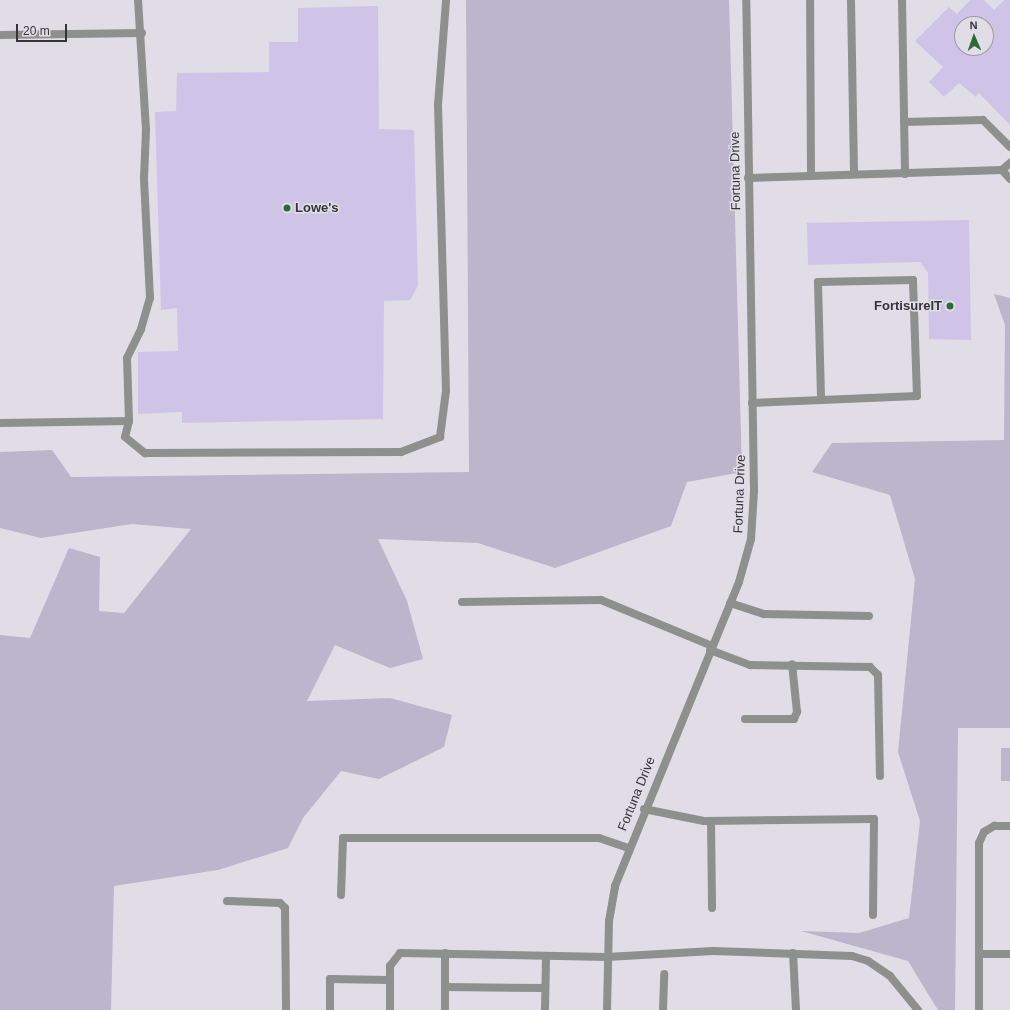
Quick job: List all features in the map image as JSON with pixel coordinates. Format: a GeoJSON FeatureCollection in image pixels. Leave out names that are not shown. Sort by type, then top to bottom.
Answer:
{"type":"FeatureCollection","features":[{"type":"Feature","properties":{"kind":"street"},"geometry":{"type":"LineString","coordinates":[[138,0],[142,33],[150,298],[141,329],[127,358],[129,421],[125,436],[145,453],[401,452],[440,436],[446,391],[438,105],[446,0]]}},
{"type":"Feature","properties":{"kind":"street","name":"Fortuna Drive"},"geometry":{"type":"LineString","coordinates":[[607,1010],[607,957],[615,886],[628,848],[730,603],[750,539],[754,491],[746,0]]}},
{"type":"Feature","properties":{"kind":"street"},"geometry":{"type":"LineString","coordinates":[[810,0],[811,176]]}},
{"type":"Feature","properties":{"kind":"street"},"geometry":{"type":"LineString","coordinates":[[851,0],[854,174]]}},
{"type":"Feature","properties":{"kind":"street"},"geometry":{"type":"LineString","coordinates":[[902,0],[905,174]]}},
{"type":"Feature","properties":{"kind":"street"},"geometry":{"type":"LineString","coordinates":[[0,35],[142,33]]}},
{"type":"Feature","properties":{"kind":"street"},"geometry":{"type":"LineString","coordinates":[[904,122],[983,120],[1010,147]]}},
{"type":"Feature","properties":{"kind":"street"},"geometry":{"type":"LineString","coordinates":[[748,178],[1002,170],[1010,163]]}},
{"type":"Feature","properties":{"kind":"street"},"geometry":{"type":"LineString","coordinates":[[1002,170],[1010,179]]}},
{"type":"Feature","properties":{"kind":"street"},"geometry":{"type":"LineString","coordinates":[[752,403],[917,396],[913,280],[818,282],[821,400]]}},
{"type":"Feature","properties":{"kind":"street"},"geometry":{"type":"LineString","coordinates":[[0,423],[129,421]]}},
{"type":"Feature","properties":{"kind":"street"},"geometry":{"type":"LineString","coordinates":[[462,602],[601,600],[750,665],[792,664],[870,667],[878,675],[880,776]]}},
{"type":"Feature","properties":{"kind":"street"},"geometry":{"type":"LineString","coordinates":[[730,603],[764,614],[870,616]]}},
{"type":"Feature","properties":{"kind":"street"},"geometry":{"type":"LineString","coordinates":[[746,719],[794,719],[797,712],[792,664]]}},
{"type":"Feature","properties":{"kind":"street"},"geometry":{"type":"LineString","coordinates":[[644,809],[711,821],[874,819],[873,915]]}},
{"type":"Feature","properties":{"kind":"street"},"geometry":{"type":"LineString","coordinates":[[711,821],[712,908]]}},
{"type":"Feature","properties":{"kind":"street"},"geometry":{"type":"LineString","coordinates":[[979,1010],[979,843],[984,832],[994,826],[1010,826]]}},
{"type":"Feature","properties":{"kind":"street"},"geometry":{"type":"LineString","coordinates":[[341,895],[343,838],[599,838],[628,848]]}},
{"type":"Feature","properties":{"kind":"street"},"geometry":{"type":"LineString","coordinates":[[227,901],[280,903],[285,908],[286,1010]]}},
{"type":"Feature","properties":{"kind":"street"},"geometry":{"type":"LineString","coordinates":[[390,1010],[390,966],[400,953],[607,957],[713,951],[852,956],[868,961],[890,976],[918,1010]]}},
{"type":"Feature","properties":{"kind":"street"},"geometry":{"type":"LineString","coordinates":[[445,953],[445,1010]]}},
{"type":"Feature","properties":{"kind":"street"},"geometry":{"type":"LineString","coordinates":[[793,954],[796,1010]]}},
{"type":"Feature","properties":{"kind":"street"},"geometry":{"type":"LineString","coordinates":[[979,954],[1010,954]]}},
{"type":"Feature","properties":{"kind":"street"},"geometry":{"type":"LineString","coordinates":[[545,1010],[546,956]]}},
{"type":"Feature","properties":{"kind":"street"},"geometry":{"type":"LineString","coordinates":[[663,1010],[664,974]]}},
{"type":"Feature","properties":{"kind":"street"},"geometry":{"type":"LineString","coordinates":[[330,1010],[330,979],[390,980]]}},
{"type":"Feature","properties":{"kind":"street"},"geometry":{"type":"LineString","coordinates":[[445,986],[545,988]]}},
{"type":"Feature","properties":{"kind":"shaded area"},"geometry":{"type":"Polygon","coordinates":[[[466,0],[729,0],[742,472],[687,482],[671,526],[555,568],[478,543],[378,539],[407,601],[423,659],[390,668],[335,645],[307,701],[390,698],[452,715],[444,747],[379,779],[341,771],[303,818],[288,848],[218,870],[114,886],[111,1010],[0,1010],[0,635],[30,638],[69,548],[100,557],[99,611],[124,613],[191,529],[132,524],[41,538],[0,528],[0,452],[52,450],[71,477],[469,472],[466,0]]]}},
{"type":"Feature","properties":{"kind":"shaded area"},"geometry":{"type":"Polygon","coordinates":[[[994,294],[1010,298],[1010,728],[958,728],[955,1010],[938,1010],[908,961],[801,931],[859,933],[909,918],[920,821],[898,752],[915,579],[890,495],[812,472],[832,443],[1004,440],[1005,325],[994,294]]]}},
{"type":"Feature","properties":{"kind":"shaded area"},"geometry":{"type":"Polygon","coordinates":[[[1001,748],[1010,748],[1010,781],[1001,781],[1001,748]]]}},
{"type":"Feature","properties":{"kind":"building"},"geometry":{"type":"Polygon","coordinates":[[[970,0],[984,0],[994,10],[1004,0],[1010,0],[1010,125],[979,93],[976,97],[959,83],[944,97],[929,82],[943,67],[915,41],[949,7],[957,14],[970,0]]]}},
{"type":"Feature","properties":{"kind":"building","name":"Lowe's"},"geometry":{"type":"Polygon","coordinates":[[[378,6],[379,129],[414,130],[418,286],[410,300],[384,301],[383,419],[182,423],[182,412],[138,414],[138,352],[178,351],[177,308],[161,310],[155,112],[176,111],[177,73],[269,72],[269,42],[298,42],[298,8],[378,6]]]}},
{"type":"Feature","properties":{"kind":"building","name":"FortisureIT"},"geometry":{"type":"Polygon","coordinates":[[[969,220],[971,340],[929,339],[928,273],[920,262],[808,265],[807,223],[969,220]]]}},
{"type":"Feature","properties":{"kind":"place","name":"Lowe's"},"geometry":{"type":"Point","coordinates":[287,208]}},
{"type":"Feature","properties":{"kind":"place","name":"FortisureIT"},"geometry":{"type":"Point","coordinates":[950,306]}}]}
